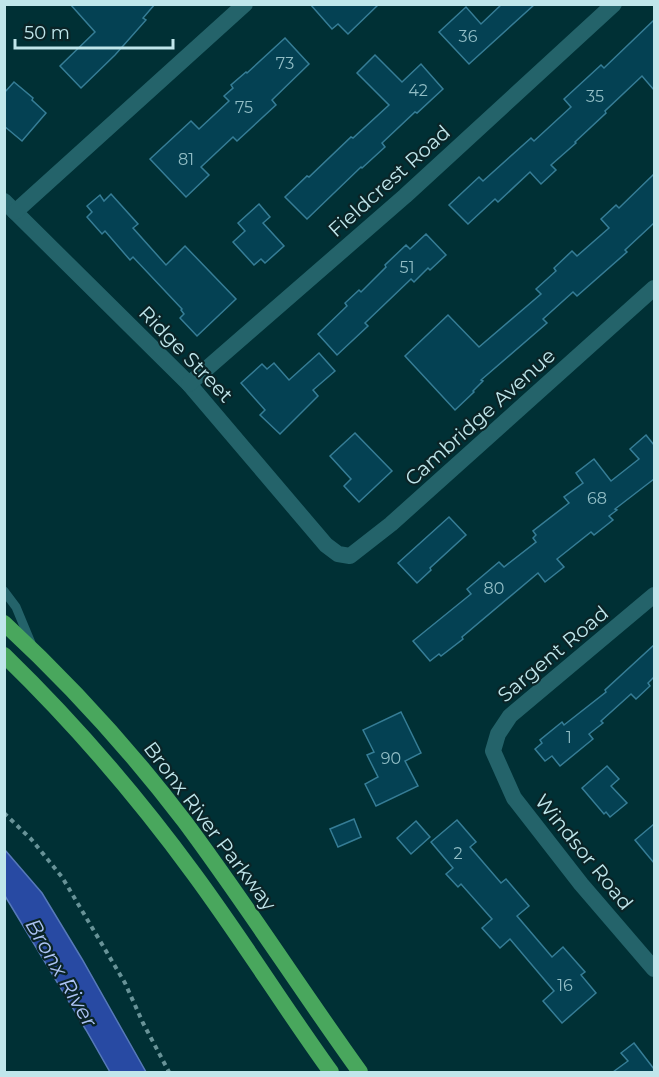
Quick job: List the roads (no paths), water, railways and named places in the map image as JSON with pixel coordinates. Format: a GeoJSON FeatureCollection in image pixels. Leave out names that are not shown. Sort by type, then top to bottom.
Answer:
{"type":"FeatureCollection","features":[{"type":"Feature","properties":{"kind":"highway","name":"Bronx River Parkway"},"geometry":{"type":"LineString","coordinates":[[4,623],[34,651],[117,740],[184,821],[231,884],[360,1072]]}},
{"type":"Feature","properties":{"kind":"highway"},"geometry":{"type":"LineString","coordinates":[[4,655],[11,666],[96,751],[147,812],[215,903],[331,1072]]}},
{"type":"Feature","properties":{"kind":"street"},"geometry":{"type":"LineString","coordinates":[[10,206],[245,4]]}},
{"type":"Feature","properties":{"kind":"street","name":"Fieldcrest Road"},"geometry":{"type":"LineString","coordinates":[[189,384],[405,196],[614,4]]}},
{"type":"Feature","properties":{"kind":"street","name":"Ridge Street"},"geometry":{"type":"LineString","coordinates":[[10,206],[189,384],[326,545]]}},
{"type":"Feature","properties":{"kind":"street","name":"Cambridge Avenue"},"geometry":{"type":"LineString","coordinates":[[326,545],[338,554],[350,556],[391,524],[654,288]]}},
{"type":"Feature","properties":{"kind":"street","name":"Sargent Road"},"geometry":{"type":"LineString","coordinates":[[508,787],[493,751],[498,734],[510,716],[654,596]]}},
{"type":"Feature","properties":{"kind":"street","name":"Windsor Road"},"geometry":{"type":"LineString","coordinates":[[508,787],[514,798],[581,884],[654,969]]}},
{"type":"Feature","properties":{"kind":"lane"},"geometry":{"type":"LineString","coordinates":[[4,591],[16,607],[34,651]]}},
{"type":"Feature","properties":{"kind":"water","name":"Bronx River"},"geometry":{"type":"Polygon","coordinates":[[[5,850],[42,893],[146,1072],[110,1072],[5,896],[5,850]]]}}]}
